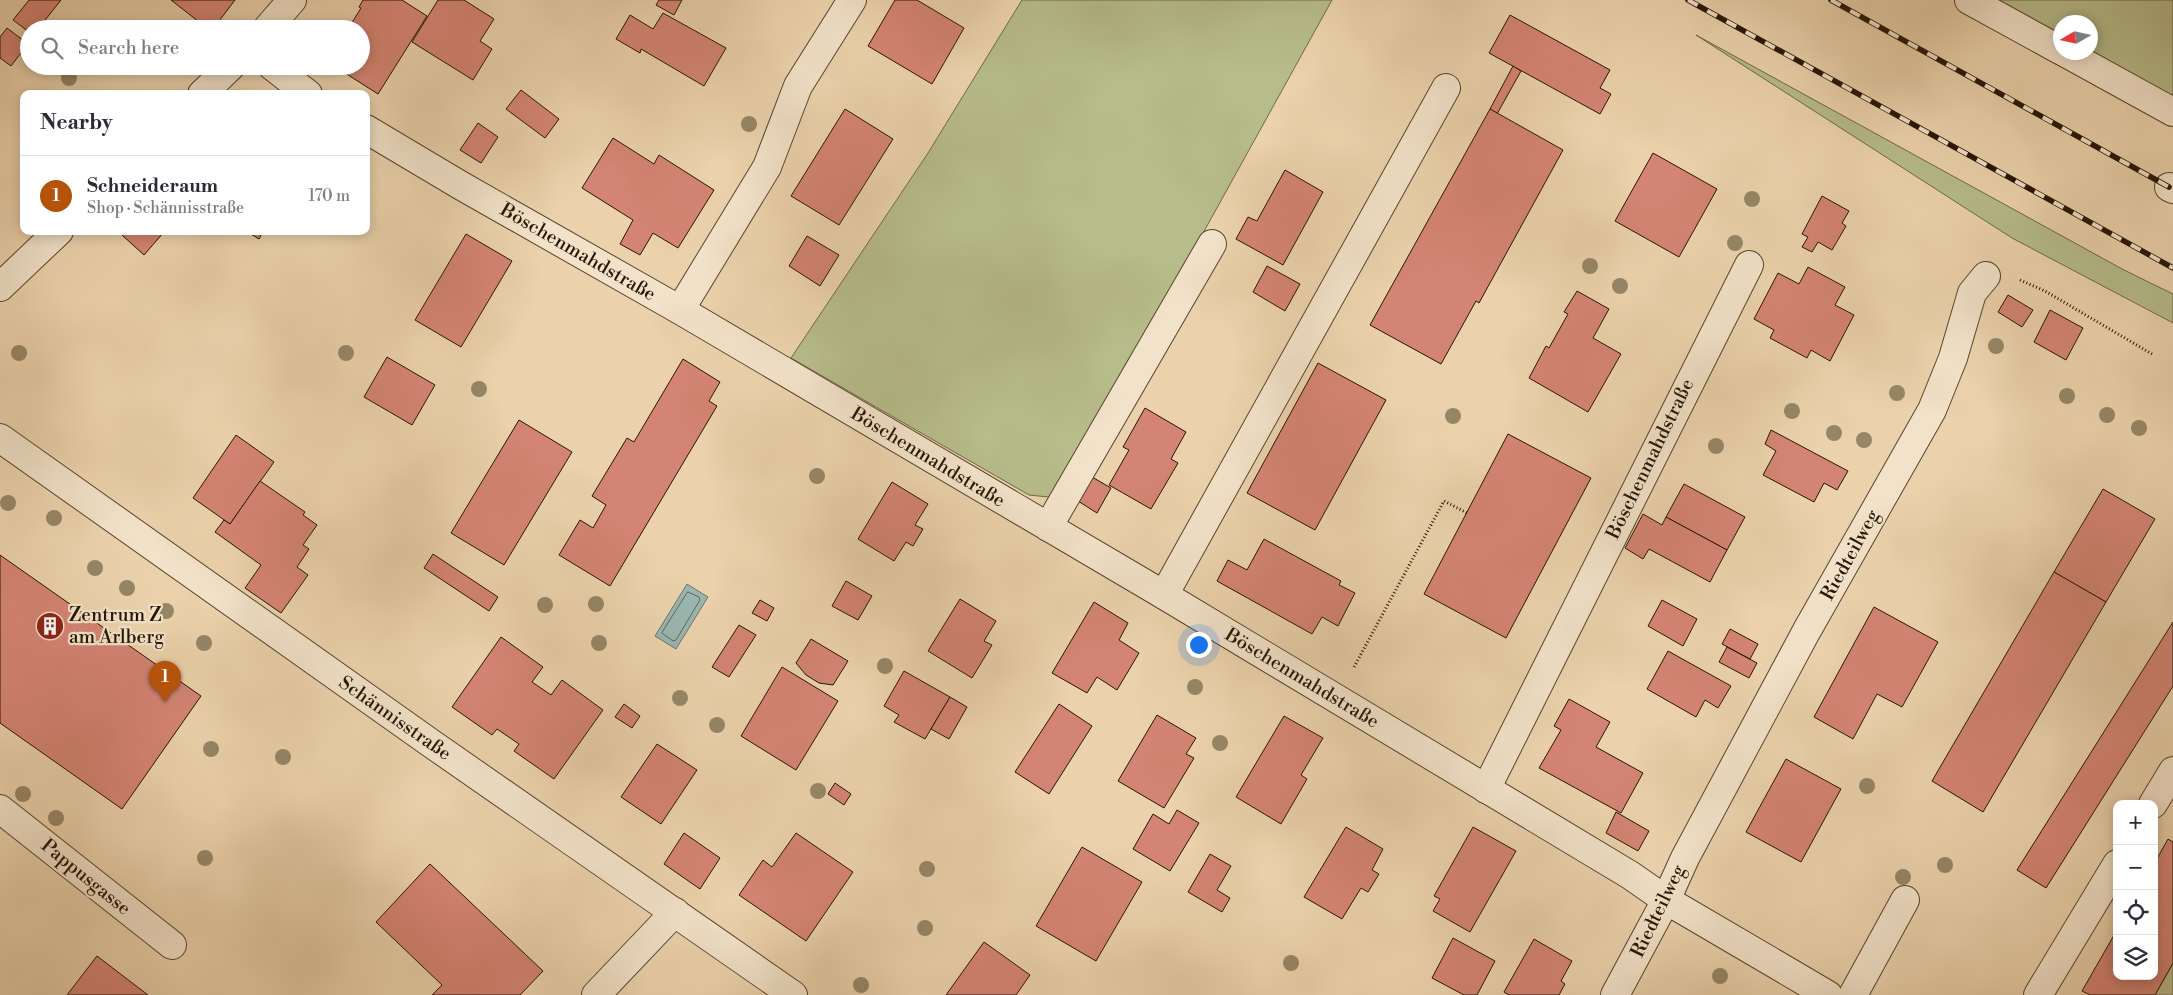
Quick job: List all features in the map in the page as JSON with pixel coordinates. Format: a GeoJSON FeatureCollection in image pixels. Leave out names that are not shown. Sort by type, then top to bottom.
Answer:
{"type":"FeatureCollection","features":[{"type":"Feature","properties":{"kind":"street"},"geometry":{"type":"LineString","coordinates":[[275,20],[292,0]]}},
{"type":"Feature","properties":{"kind":"street"},"geometry":{"type":"LineString","coordinates":[[680,310],[767,167],[798,86],[852,0]]}},
{"type":"Feature","properties":{"kind":"street"},"geometry":{"type":"LineString","coordinates":[[1969,0],[2053,46]]}},
{"type":"Feature","properties":{"kind":"street"},"geometry":{"type":"LineString","coordinates":[[2079,60],[2173,112]]}},
{"type":"Feature","properties":{"kind":"street"},"geometry":{"type":"LineString","coordinates":[[206,90],[222,75]]}},
{"type":"Feature","properties":{"kind":"street"},"geometry":{"type":"LineString","coordinates":[[284,75],[303,90]]}},
{"type":"Feature","properties":{"kind":"street"},"geometry":{"type":"LineString","coordinates":[[1164,595],[1446,88]]}},
{"type":"Feature","properties":{"kind":"street","name":"Böschenmahdstraße"},"geometry":{"type":"LineString","coordinates":[[370,131],[460,185],[680,310],[1164,595],[1630,875],[1666,900],[1828,995]]}},
{"type":"Feature","properties":{"kind":"street"},"geometry":{"type":"LineString","coordinates":[[0,287],[55,235]]}},
{"type":"Feature","properties":{"kind":"street"},"geometry":{"type":"LineString","coordinates":[[1048,528],[1212,244]]}},
{"type":"Feature","properties":{"kind":"street","name":"Böschenmahdstraße"},"geometry":{"type":"LineString","coordinates":[[1486,789],[1749,265]]}},
{"type":"Feature","properties":{"kind":"street","name":"Riedteilweg"},"geometry":{"type":"LineString","coordinates":[[1615,995],[1666,900],[1685,858],[1806,632],[1932,410],[1953,358],[1972,293],[1986,276]]}},
{"type":"Feature","properties":{"kind":"street","name":"Schännisstraße"},"geometry":{"type":"LineString","coordinates":[[0,438],[379,707],[793,995]]}},
{"type":"Feature","properties":{"kind":"street"},"geometry":{"type":"LineString","coordinates":[[2155,800],[2173,771]]}},
{"type":"Feature","properties":{"kind":"street","name":"Pappusgasse"},"geometry":{"type":"LineString","coordinates":[[0,809],[172,945]]}},
{"type":"Feature","properties":{"kind":"street"},"geometry":{"type":"LineString","coordinates":[[2038,995],[2113,871]]}},
{"type":"Feature","properties":{"kind":"street"},"geometry":{"type":"LineString","coordinates":[[1854,995],[1905,900]]}},
{"type":"Feature","properties":{"kind":"street"},"geometry":{"type":"LineString","coordinates":[[596,995],[675,912]]}},
{"type":"Feature","properties":{"kind":"path"},"geometry":{"type":"LineString","coordinates":[[1986,276],[2008,274],[2045,292],[2152,354]]}},
{"type":"Feature","properties":{"kind":"path"},"geometry":{"type":"LineString","coordinates":[[1337,699],[1444,501],[1467,513]]}},
{"type":"Feature","properties":{"kind":"green space"},"geometry":{"type":"Polygon","coordinates":[[[1022,0],[1332,0],[1062,488],[1048,497],[1029,495],[791,358],[928,153],[1022,0]]]}},
{"type":"Feature","properties":{"kind":"green space"},"geometry":{"type":"Polygon","coordinates":[[[1969,0],[2173,0],[2173,112],[2098,58],[2098,15],[2053,15],[2053,46],[1969,0]]]}},
{"type":"Feature","properties":{"kind":"green space"},"geometry":{"type":"Polygon","coordinates":[[[1696,35],[2124,270],[2173,294],[2173,323],[2012,238],[1696,35]]]}},
{"type":"Feature","properties":{"kind":"green space"},"geometry":{"type":"Polygon","coordinates":[[[2173,963],[2173,995],[2155,995],[2173,963]]]}},
{"type":"Feature","properties":{"kind":"water"},"geometry":{"type":"Polygon","coordinates":[[[687,584],[708,597],[676,649],[655,636],[687,584]]]}},
{"type":"Feature","properties":{"kind":"building"},"geometry":{"type":"Polygon","coordinates":[[[29,0],[61,0],[45,20],[20,20],[20,25],[13,20],[29,0]]]}},
{"type":"Feature","properties":{"kind":"building"},"geometry":{"type":"Polygon","coordinates":[[[171,0],[235,0],[220,20],[197,20],[171,0]]]}},
{"type":"Feature","properties":{"kind":"building"},"geometry":{"type":"Polygon","coordinates":[[[363,0],[402,0],[427,16],[378,94],[348,75],[370,75],[370,20],[354,20],[361,8],[359,7],[363,0]]]}},
{"type":"Feature","properties":{"kind":"building"},"geometry":{"type":"Polygon","coordinates":[[[438,0],[464,0],[494,19],[480,41],[492,49],[473,80],[412,42],[438,0]]]}},
{"type":"Feature","properties":{"kind":"building"},"geometry":{"type":"Polygon","coordinates":[[[659,0],[682,0],[674,15],[656,5],[659,0]]]}},
{"type":"Feature","properties":{"kind":"building"},"geometry":{"type":"Polygon","coordinates":[[[895,0],[917,0],[964,28],[932,84],[868,46],[895,0]]]}},
{"type":"Feature","properties":{"kind":"building"},"geometry":{"type":"Polygon","coordinates":[[[663,13],[726,48],[704,86],[641,49],[640,53],[616,39],[630,15],[653,29],[663,13]]]}},
{"type":"Feature","properties":{"kind":"building"},"geometry":{"type":"Polygon","coordinates":[[[1510,15],[1610,70],[1600,88],[1611,94],[1600,114],[1489,53],[1510,15]]]}},
{"type":"Feature","properties":{"kind":"building"},"geometry":{"type":"Polygon","coordinates":[[[7,28],[20,38],[20,54],[11,66],[0,58],[0,37],[7,28]]]}},
{"type":"Feature","properties":{"kind":"building"},"geometry":{"type":"Polygon","coordinates":[[[1513,66],[1521,71],[1497,114],[1490,109],[1513,66]]]}},
{"type":"Feature","properties":{"kind":"building"},"geometry":{"type":"Polygon","coordinates":[[[521,90],[559,119],[545,138],[506,109],[521,90]]]}},
{"type":"Feature","properties":{"kind":"building"},"geometry":{"type":"Polygon","coordinates":[[[845,109],[893,139],[839,225],[791,196],[845,109]]]}},
{"type":"Feature","properties":{"kind":"building"},"geometry":{"type":"Polygon","coordinates":[[[1490,109],[1563,150],[1479,303],[1476,301],[1441,364],[1370,325],[1490,109]]]}},
{"type":"Feature","properties":{"kind":"building"},"geometry":{"type":"Polygon","coordinates":[[[478,123],[498,137],[481,163],[460,150],[478,123]]]}},
{"type":"Feature","properties":{"kind":"building"},"geometry":{"type":"Polygon","coordinates":[[[613,138],[654,164],[659,155],[714,190],[678,248],[653,233],[640,255],[620,244],[633,220],[582,188],[613,138]]]}},
{"type":"Feature","properties":{"kind":"building"},"geometry":{"type":"Polygon","coordinates":[[[1653,153],[1717,189],[1679,257],[1615,221],[1653,153]]]}},
{"type":"Feature","properties":{"kind":"building"},"geometry":{"type":"Polygon","coordinates":[[[1285,170],[1323,192],[1283,265],[1236,239],[1248,217],[1257,221],[1285,170]]]}},
{"type":"Feature","properties":{"kind":"building"},"geometry":{"type":"Polygon","coordinates":[[[1822,196],[1849,211],[1842,223],[1846,226],[1832,250],[1818,242],[1812,252],[1802,247],[1808,237],[1802,234],[1822,196]]]}},
{"type":"Feature","properties":{"kind":"building"},"geometry":{"type":"Polygon","coordinates":[[[466,234],[512,261],[461,347],[415,320],[466,234]]]}},
{"type":"Feature","properties":{"kind":"building"},"geometry":{"type":"Polygon","coordinates":[[[122,235],[161,235],[144,255],[122,235]]]}},
{"type":"Feature","properties":{"kind":"building"},"geometry":{"type":"Polygon","coordinates":[[[252,235],[261,235],[259,239],[252,235]]]}},
{"type":"Feature","properties":{"kind":"building"},"geometry":{"type":"Polygon","coordinates":[[[807,236],[839,255],[820,286],[789,266],[807,236]]]}},
{"type":"Feature","properties":{"kind":"building"},"geometry":{"type":"Polygon","coordinates":[[[1267,266],[1300,284],[1285,311],[1253,292],[1267,266]]]}},
{"type":"Feature","properties":{"kind":"building"},"geometry":{"type":"Polygon","coordinates":[[[1808,267],[1845,287],[1835,305],[1854,315],[1830,361],[1811,350],[1807,358],[1770,338],[1774,330],[1754,319],[1778,273],[1799,284],[1808,267]]]}},
{"type":"Feature","properties":{"kind":"building"},"geometry":{"type":"Polygon","coordinates":[[[1577,291],[1609,309],[1593,338],[1621,354],[1588,412],[1529,378],[1546,346],[1549,348],[1568,314],[1564,312],[1577,291]]]}},
{"type":"Feature","properties":{"kind":"building"},"geometry":{"type":"Polygon","coordinates":[[[2008,295],[2033,310],[2022,327],[1998,312],[2008,295]]]}},
{"type":"Feature","properties":{"kind":"building"},"geometry":{"type":"Polygon","coordinates":[[[2050,310],[2083,328],[2066,360],[2034,342],[2050,310]]]}},
{"type":"Feature","properties":{"kind":"building"},"geometry":{"type":"Polygon","coordinates":[[[387,357],[435,385],[412,425],[364,397],[387,357]]]}},
{"type":"Feature","properties":{"kind":"building"},"geometry":{"type":"Polygon","coordinates":[[[683,359],[720,382],[709,401],[717,406],[610,586],[559,555],[580,520],[593,528],[606,505],[592,496],[627,438],[634,442],[683,359]]]}},
{"type":"Feature","properties":{"kind":"building"},"geometry":{"type":"Polygon","coordinates":[[[1318,363],[1386,400],[1315,530],[1247,493],[1318,363]]]}},
{"type":"Feature","properties":{"kind":"building"},"geometry":{"type":"Polygon","coordinates":[[[1145,408],[1186,432],[1171,459],[1178,463],[1151,509],[1109,485],[1129,450],[1123,447],[1145,408]]]}},
{"type":"Feature","properties":{"kind":"building"},"geometry":{"type":"Polygon","coordinates":[[[519,420],[572,452],[504,565],[451,533],[519,420]]]}},
{"type":"Feature","properties":{"kind":"building"},"geometry":{"type":"Polygon","coordinates":[[[1771,430],[1848,471],[1837,490],[1824,483],[1814,502],[1763,475],[1776,451],[1765,444],[1771,430]]]}},
{"type":"Feature","properties":{"kind":"building"},"geometry":{"type":"Polygon","coordinates":[[[1508,434],[1591,478],[1506,638],[1424,594],[1508,434]]]}},
{"type":"Feature","properties":{"kind":"building"},"geometry":{"type":"Polygon","coordinates":[[[236,435],[274,462],[230,524],[193,498],[236,435]]]}},
{"type":"Feature","properties":{"kind":"building"},"geometry":{"type":"Polygon","coordinates":[[[1092,477],[1111,488],[1097,513],[1078,501],[1092,477]]]}},
{"type":"Feature","properties":{"kind":"building"},"geometry":{"type":"Polygon","coordinates":[[[260,481],[305,512],[303,515],[317,525],[303,545],[309,549],[297,567],[308,575],[281,613],[245,588],[261,565],[215,532],[224,520],[230,524],[260,481]]]}},
{"type":"Feature","properties":{"kind":"building"},"geometry":{"type":"Polygon","coordinates":[[[892,482],[928,504],[915,525],[923,529],[913,546],[906,542],[894,561],[858,539],[892,482]]]}},
{"type":"Feature","properties":{"kind":"building"},"geometry":{"type":"Polygon","coordinates":[[[1684,484],[1745,517],[1727,550],[1666,517],[1684,484]]]}},
{"type":"Feature","properties":{"kind":"building"},"geometry":{"type":"Polygon","coordinates":[[[2103,489],[2155,519],[2106,602],[2054,572],[2103,489]]]}},
{"type":"Feature","properties":{"kind":"building"},"geometry":{"type":"Polygon","coordinates":[[[1643,514],[1662,525],[1666,517],[1727,550],[1710,582],[1649,549],[1643,559],[1625,548],[1643,514]]]}},
{"type":"Feature","properties":{"kind":"building"},"geometry":{"type":"Polygon","coordinates":[[[1264,539],[1341,581],[1339,585],[1355,593],[1338,626],[1322,617],[1312,634],[1217,581],[1228,560],[1247,570],[1264,539]]]}},
{"type":"Feature","properties":{"kind":"building"},"geometry":{"type":"Polygon","coordinates":[[[433,554],[498,597],[489,611],[424,568],[433,554]]]}},
{"type":"Feature","properties":{"kind":"building","name":"Zentrum Z am Arlberg"},"geometry":{"type":"Polygon","coordinates":[[[0,555],[201,696],[122,809],[0,723],[0,555]]]}},
{"type":"Feature","properties":{"kind":"building"},"geometry":{"type":"Polygon","coordinates":[[[2054,572],[2106,602],[1983,812],[1932,781],[2054,572]]]}},
{"type":"Feature","properties":{"kind":"building"},"geometry":{"type":"Polygon","coordinates":[[[846,581],[872,596],[858,620],[832,606],[846,581]]]}},
{"type":"Feature","properties":{"kind":"building"},"geometry":{"type":"Polygon","coordinates":[[[960,599],[996,621],[984,641],[992,645],[972,678],[928,651],[960,599]]]}},
{"type":"Feature","properties":{"kind":"building"},"geometry":{"type":"Polygon","coordinates":[[[760,600],[774,608],[767,621],[752,613],[760,600]]]}},
{"type":"Feature","properties":{"kind":"building"},"geometry":{"type":"Polygon","coordinates":[[[1662,600],[1697,619],[1683,646],[1648,626],[1662,600]]]}},
{"type":"Feature","properties":{"kind":"building"},"geometry":{"type":"Polygon","coordinates":[[[1094,602],[1128,623],[1119,640],[1139,653],[1117,690],[1097,677],[1087,693],[1052,673],[1094,602]]]}},
{"type":"Feature","properties":{"kind":"building"},"geometry":{"type":"Polygon","coordinates":[[[1874,607],[1938,642],[1902,707],[1877,694],[1853,739],[1814,717],[1874,607]]]}},
{"type":"Feature","properties":{"kind":"building"},"geometry":{"type":"Polygon","coordinates":[[[2173,622],[2173,686],[2046,888],[2017,870],[2173,622]]]}},
{"type":"Feature","properties":{"kind":"building"},"geometry":{"type":"Polygon","coordinates":[[[739,625],[756,635],[729,677],[712,667],[739,625]]]}},
{"type":"Feature","properties":{"kind":"building"},"geometry":{"type":"Polygon","coordinates":[[[1730,629],[1758,644],[1750,659],[1722,644],[1730,629]]]}},
{"type":"Feature","properties":{"kind":"building"},"geometry":{"type":"Polygon","coordinates":[[[501,637],[543,667],[532,682],[551,695],[562,680],[603,710],[554,779],[514,751],[519,744],[497,729],[492,735],[452,707],[501,637]]]}},
{"type":"Feature","properties":{"kind":"building"},"geometry":{"type":"Polygon","coordinates":[[[811,639],[848,661],[833,685],[819,683],[806,675],[796,663],[811,639]]]}},
{"type":"Feature","properties":{"kind":"building"},"geometry":{"type":"Polygon","coordinates":[[[1727,647],[1757,663],[1749,678],[1719,662],[1727,647]]]}},
{"type":"Feature","properties":{"kind":"building"},"geometry":{"type":"Polygon","coordinates":[[[1668,651],[1731,686],[1718,708],[1705,700],[1696,717],[1647,689],[1668,651]]]}},
{"type":"Feature","properties":{"kind":"building"},"geometry":{"type":"Polygon","coordinates":[[[782,667],[838,701],[796,770],[741,736],[782,667]]]}},
{"type":"Feature","properties":{"kind":"building"},"geometry":{"type":"Polygon","coordinates":[[[904,671],[950,697],[925,739],[894,722],[899,715],[884,706],[904,671]]]}},
{"type":"Feature","properties":{"kind":"building"},"geometry":{"type":"Polygon","coordinates":[[[950,697],[967,707],[949,739],[931,729],[950,697]]]}},
{"type":"Feature","properties":{"kind":"building"},"geometry":{"type":"Polygon","coordinates":[[[1569,699],[1610,722],[1596,747],[1643,773],[1621,813],[1539,768],[1561,730],[1554,726],[1569,699]]]}},
{"type":"Feature","properties":{"kind":"building"},"geometry":{"type":"Polygon","coordinates":[[[624,704],[640,716],[632,728],[615,717],[624,704]]]}},
{"type":"Feature","properties":{"kind":"building"},"geometry":{"type":"Polygon","coordinates":[[[1059,704],[1092,726],[1049,794],[1015,772],[1059,704]]]}},
{"type":"Feature","properties":{"kind":"building"},"geometry":{"type":"Polygon","coordinates":[[[1157,715],[1196,738],[1186,754],[1194,758],[1164,808],[1118,781],[1157,715]]]}},
{"type":"Feature","properties":{"kind":"building"},"geometry":{"type":"Polygon","coordinates":[[[1284,716],[1323,738],[1301,775],[1307,779],[1281,824],[1236,797],[1284,716]]]}},
{"type":"Feature","properties":{"kind":"building"},"geometry":{"type":"Polygon","coordinates":[[[657,744],[697,770],[661,824],[621,797],[657,744]]]}},
{"type":"Feature","properties":{"kind":"building"},"geometry":{"type":"Polygon","coordinates":[[[1786,759],[1841,789],[1801,862],[1746,832],[1786,759]]]}},
{"type":"Feature","properties":{"kind":"building"},"geometry":{"type":"Polygon","coordinates":[[[835,783],[851,794],[844,805],[828,794],[835,783]]]}},
{"type":"Feature","properties":{"kind":"building"},"geometry":{"type":"Polygon","coordinates":[[[1177,810],[1199,823],[1170,871],[1133,849],[1153,814],[1169,824],[1177,810]]]}},
{"type":"Feature","properties":{"kind":"building"},"geometry":{"type":"Polygon","coordinates":[[[1616,812],[1649,831],[1638,851],[1606,833],[1616,812]]]}},
{"type":"Feature","properties":{"kind":"building"},"geometry":{"type":"Polygon","coordinates":[[[1346,827],[1383,849],[1372,870],[1379,874],[1368,892],[1361,888],[1342,919],[1304,897],[1346,827]]]}},
{"type":"Feature","properties":{"kind":"building"},"geometry":{"type":"Polygon","coordinates":[[[1473,827],[1516,851],[1470,932],[1433,911],[1440,899],[1434,896],[1473,827]]]}},
{"type":"Feature","properties":{"kind":"building"},"geometry":{"type":"Polygon","coordinates":[[[684,833],[720,858],[700,889],[664,864],[684,833]]]}},
{"type":"Feature","properties":{"kind":"building"},"geometry":{"type":"Polygon","coordinates":[[[796,833],[853,872],[806,941],[739,895],[763,860],[772,867],[796,833]]]}},
{"type":"Feature","properties":{"kind":"building"},"geometry":{"type":"Polygon","coordinates":[[[2168,839],[2173,842],[2173,963],[2155,995],[2090,995],[2082,991],[2113,937],[2113,980],[2158,980],[2158,857],[2168,839]]]}},
{"type":"Feature","properties":{"kind":"building"},"geometry":{"type":"Polygon","coordinates":[[[1082,847],[1142,882],[1096,961],[1036,926],[1082,847]]]}},
{"type":"Feature","properties":{"kind":"building"},"geometry":{"type":"Polygon","coordinates":[[[1210,854],[1231,866],[1217,890],[1230,898],[1222,912],[1188,892],[1210,854]]]}},
{"type":"Feature","properties":{"kind":"building"},"geometry":{"type":"Polygon","coordinates":[[[430,864],[543,971],[520,995],[432,995],[442,985],[376,922],[430,864]]]}},
{"type":"Feature","properties":{"kind":"building"},"geometry":{"type":"Polygon","coordinates":[[[1453,938],[1495,961],[1477,995],[1464,995],[1432,978],[1453,938]]]}},
{"type":"Feature","properties":{"kind":"building"},"geometry":{"type":"Polygon","coordinates":[[[1534,939],[1572,961],[1561,981],[1565,984],[1559,995],[1509,995],[1504,992],[1534,939]]]}},
{"type":"Feature","properties":{"kind":"building"},"geometry":{"type":"Polygon","coordinates":[[[984,942],[1030,975],[1016,995],[946,995],[984,942]]]}},
{"type":"Feature","properties":{"kind":"building"},"geometry":{"type":"Polygon","coordinates":[[[97,956],[148,995],[67,995],[97,956]]]}},
{"type":"Feature","properties":{"kind":"railway"},"geometry":{"type":"LineString","coordinates":[[1688,0],[2173,268]]}},
{"type":"Feature","properties":{"kind":"railway"},"geometry":{"type":"LineString","coordinates":[[1831,0],[2169,187]]}},
{"type":"Feature","properties":{"kind":"place","name":"Zentrum Z am Arlberg"},"geometry":{"type":"Point","coordinates":[50,626]}},
{"type":"Feature","properties":{"kind":"place","name":"Schneideraum"},"geometry":{"type":"Point","coordinates":[165,702]}}]}
